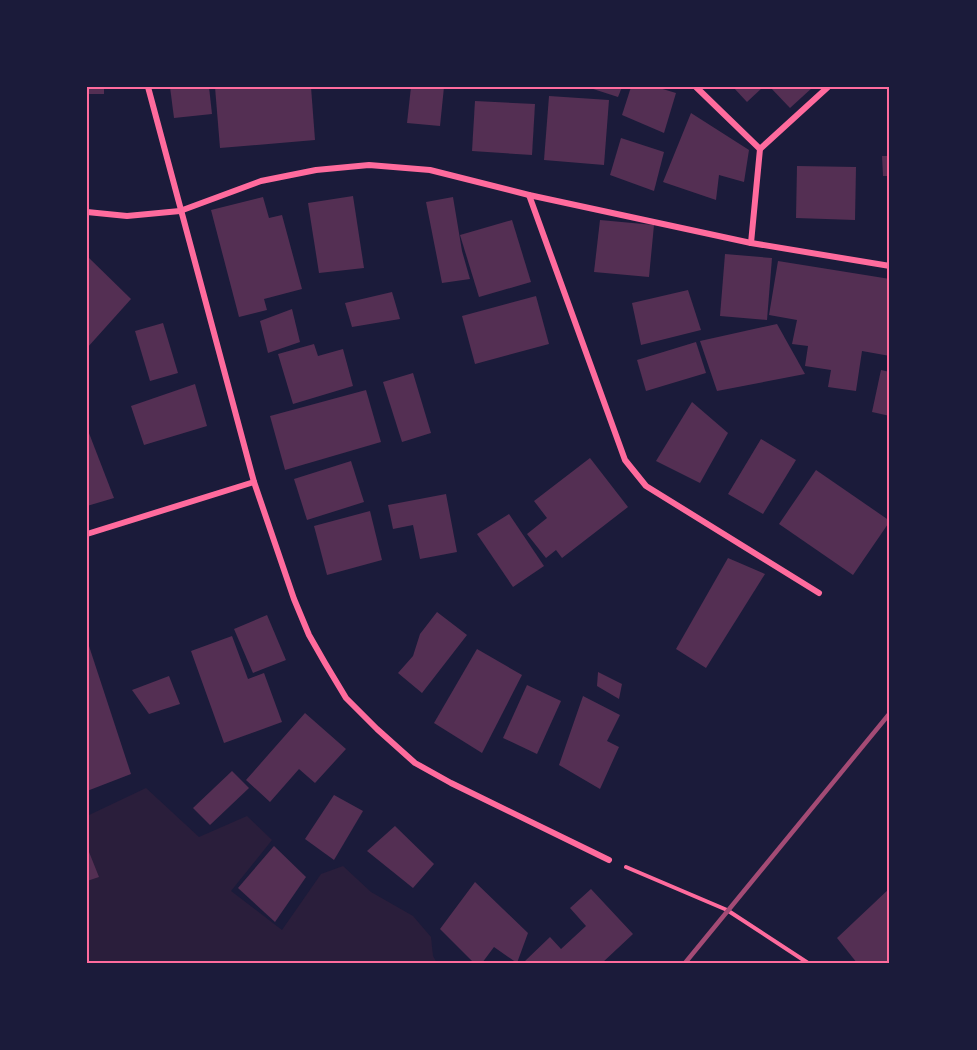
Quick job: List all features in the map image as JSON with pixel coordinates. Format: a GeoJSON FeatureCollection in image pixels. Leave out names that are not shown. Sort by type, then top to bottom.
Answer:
{"type":"FeatureCollection","features":[{"type":"Feature","properties":{"kind":"street"},"geometry":{"type":"LineString","coordinates":[[148,87],[254,482],[294,599],[309,635],[346,698],[415,763],[609,860]]}},
{"type":"Feature","properties":{"kind":"street"},"geometry":{"type":"LineString","coordinates":[[696,87],[760,149]]}},
{"type":"Feature","properties":{"kind":"street"},"geometry":{"type":"LineString","coordinates":[[751,243],[760,149],[828,87]]}},
{"type":"Feature","properties":{"kind":"street"},"geometry":{"type":"LineString","coordinates":[[87,212],[127,216],[180,211],[261,181],[316,170],[369,165],[430,170],[529,195],[751,243],[890,266]]}},
{"type":"Feature","properties":{"kind":"street"},"geometry":{"type":"LineString","coordinates":[[529,195],[625,460],[646,486],[819,593]]}},
{"type":"Feature","properties":{"kind":"street"},"geometry":{"type":"LineString","coordinates":[[87,534],[254,482]]}},
{"type":"Feature","properties":{"kind":"path"},"geometry":{"type":"LineString","coordinates":[[609,860],[727,910],[808,963]]}},
{"type":"Feature","properties":{"kind":"shaded area"},"geometry":{"type":"Polygon","coordinates":[[[146,788],[199,837],[247,816],[272,840],[231,891],[282,930],[321,874],[343,866],[371,892],[413,916],[431,937],[433,956],[437,963],[87,963],[87,816],[146,788]]]}},
{"type":"Feature","properties":{"kind":"building"},"geometry":{"type":"Polygon","coordinates":[[[87,87],[104,87],[104,94],[87,94],[87,87]]]}},
{"type":"Feature","properties":{"kind":"building"},"geometry":{"type":"Polygon","coordinates":[[[170,87],[209,87],[212,114],[174,118],[170,87]]]}},
{"type":"Feature","properties":{"kind":"building"},"geometry":{"type":"Polygon","coordinates":[[[215,87],[311,87],[315,140],[220,148],[215,87]]]}},
{"type":"Feature","properties":{"kind":"building"},"geometry":{"type":"Polygon","coordinates":[[[411,87],[444,87],[440,126],[407,123],[411,87]]]}},
{"type":"Feature","properties":{"kind":"building"},"geometry":{"type":"Polygon","coordinates":[[[587,87],[622,87],[618,97],[587,87]]]}},
{"type":"Feature","properties":{"kind":"building"},"geometry":{"type":"Polygon","coordinates":[[[631,87],[656,87],[676,93],[664,133],[622,115],[631,87]]]}},
{"type":"Feature","properties":{"kind":"building"},"geometry":{"type":"Polygon","coordinates":[[[733,87],[763,87],[747,102],[733,87]]]}},
{"type":"Feature","properties":{"kind":"building"},"geometry":{"type":"Polygon","coordinates":[[[770,87],[813,87],[790,108],[770,87]]]}},
{"type":"Feature","properties":{"kind":"building"},"geometry":{"type":"Polygon","coordinates":[[[549,96],[609,100],[604,165],[544,160],[549,96]]]}},
{"type":"Feature","properties":{"kind":"building"},"geometry":{"type":"Polygon","coordinates":[[[475,101],[535,104],[532,155],[472,151],[475,101]]]}},
{"type":"Feature","properties":{"kind":"building"},"geometry":{"type":"Polygon","coordinates":[[[691,113],[749,150],[744,182],[719,175],[716,200],[663,182],[691,113]]]}},
{"type":"Feature","properties":{"kind":"building"},"geometry":{"type":"Polygon","coordinates":[[[621,138],[664,152],[654,191],[610,175],[621,138]]]}},
{"type":"Feature","properties":{"kind":"building"},"geometry":{"type":"Polygon","coordinates":[[[882,156],[890,156],[890,176],[883,176],[882,156]]]}},
{"type":"Feature","properties":{"kind":"building"},"geometry":{"type":"Polygon","coordinates":[[[797,166],[856,167],[855,220],[796,218],[797,166]]]}},
{"type":"Feature","properties":{"kind":"building"},"geometry":{"type":"Polygon","coordinates":[[[353,196],[364,268],[319,273],[308,203],[353,196]]]}},
{"type":"Feature","properties":{"kind":"building"},"geometry":{"type":"Polygon","coordinates":[[[263,197],[269,218],[282,215],[302,289],[264,299],[267,310],[239,317],[211,210],[263,197]]]}},
{"type":"Feature","properties":{"kind":"building"},"geometry":{"type":"Polygon","coordinates":[[[453,197],[462,251],[470,279],[442,283],[426,202],[453,197]]]}},
{"type":"Feature","properties":{"kind":"building"},"geometry":{"type":"Polygon","coordinates":[[[512,220],[531,282],[479,297],[460,235],[512,220]]]}},
{"type":"Feature","properties":{"kind":"building"},"geometry":{"type":"Polygon","coordinates":[[[600,220],[654,225],[649,277],[594,272],[600,220]]]}},
{"type":"Feature","properties":{"kind":"building"},"geometry":{"type":"Polygon","coordinates":[[[725,254],[772,258],[767,320],[720,316],[725,254]]]}},
{"type":"Feature","properties":{"kind":"building"},"geometry":{"type":"Polygon","coordinates":[[[87,256],[131,299],[87,348],[87,256]]]}},
{"type":"Feature","properties":{"kind":"building"},"geometry":{"type":"Polygon","coordinates":[[[778,261],[890,279],[890,356],[862,351],[856,391],[828,387],[831,370],[805,366],[808,346],[792,344],[797,320],[769,315],[778,261]]]}},
{"type":"Feature","properties":{"kind":"building"},"geometry":{"type":"Polygon","coordinates":[[[688,290],[701,330],[641,345],[632,303],[688,290]]]}},
{"type":"Feature","properties":{"kind":"building"},"geometry":{"type":"Polygon","coordinates":[[[392,292],[400,319],[352,327],[345,303],[392,292]]]}},
{"type":"Feature","properties":{"kind":"building"},"geometry":{"type":"Polygon","coordinates":[[[536,296],[549,344],[475,364],[462,316],[536,296]]]}},
{"type":"Feature","properties":{"kind":"building"},"geometry":{"type":"Polygon","coordinates":[[[292,309],[300,342],[268,353],[260,321],[292,309]]]}},
{"type":"Feature","properties":{"kind":"building"},"geometry":{"type":"Polygon","coordinates":[[[163,323],[178,373],[150,381],[135,331],[163,323]]]}},
{"type":"Feature","properties":{"kind":"building"},"geometry":{"type":"Polygon","coordinates":[[[777,324],[805,374],[717,391],[700,341],[777,324]]]}},
{"type":"Feature","properties":{"kind":"building"},"geometry":{"type":"Polygon","coordinates":[[[696,342],[706,373],[646,391],[637,360],[696,342]]]}},
{"type":"Feature","properties":{"kind":"building"},"geometry":{"type":"Polygon","coordinates":[[[314,344],[318,356],[343,349],[353,386],[293,404],[278,354],[314,344]]]}},
{"type":"Feature","properties":{"kind":"building"},"geometry":{"type":"Polygon","coordinates":[[[881,370],[890,372],[890,416],[872,412],[881,370]]]}},
{"type":"Feature","properties":{"kind":"building"},"geometry":{"type":"Polygon","coordinates":[[[413,373],[431,433],[402,442],[383,382],[413,373]]]}},
{"type":"Feature","properties":{"kind":"building"},"geometry":{"type":"Polygon","coordinates":[[[195,384],[207,426],[144,445],[131,406],[195,384]]]}},
{"type":"Feature","properties":{"kind":"building"},"geometry":{"type":"Polygon","coordinates":[[[366,390],[381,442],[285,470],[270,416],[366,390]]]}},
{"type":"Feature","properties":{"kind":"building"},"geometry":{"type":"Polygon","coordinates":[[[692,402],[728,433],[700,483],[656,461],[692,402]]]}},
{"type":"Feature","properties":{"kind":"building"},"geometry":{"type":"Polygon","coordinates":[[[87,428],[114,498],[87,506],[87,428]]]}},
{"type":"Feature","properties":{"kind":"building"},"geometry":{"type":"Polygon","coordinates":[[[761,439],[796,460],[763,514],[728,494],[761,439]]]}},
{"type":"Feature","properties":{"kind":"building"},"geometry":{"type":"Polygon","coordinates":[[[590,458],[628,507],[562,558],[556,550],[546,558],[527,534],[547,518],[534,501],[590,458]]]}},
{"type":"Feature","properties":{"kind":"building"},"geometry":{"type":"Polygon","coordinates":[[[351,461],[364,502],[307,520],[294,479],[351,461]]]}},
{"type":"Feature","properties":{"kind":"building"},"geometry":{"type":"Polygon","coordinates":[[[816,470],[890,521],[853,575],[779,524],[816,470]]]}},
{"type":"Feature","properties":{"kind":"building"},"geometry":{"type":"Polygon","coordinates":[[[446,494],[457,552],[420,559],[413,525],[393,529],[388,505],[446,494]]]}},
{"type":"Feature","properties":{"kind":"building"},"geometry":{"type":"Polygon","coordinates":[[[370,511],[382,560],[327,575],[314,526],[370,511]]]}},
{"type":"Feature","properties":{"kind":"building"},"geometry":{"type":"Polygon","coordinates":[[[509,514],[544,566],[513,587],[477,534],[509,514]]]}},
{"type":"Feature","properties":{"kind":"building"},"geometry":{"type":"Polygon","coordinates":[[[728,558],[765,574],[706,668],[676,649],[728,558]]]}},
{"type":"Feature","properties":{"kind":"building"},"geometry":{"type":"Polygon","coordinates":[[[437,612],[467,635],[422,693],[398,673],[413,656],[420,634],[437,612]]]}},
{"type":"Feature","properties":{"kind":"building"},"geometry":{"type":"Polygon","coordinates":[[[267,615],[286,660],[253,673],[234,629],[267,615]]]}},
{"type":"Feature","properties":{"kind":"building"},"geometry":{"type":"Polygon","coordinates":[[[232,636],[248,679],[264,673],[282,722],[224,743],[191,651],[232,636]]]}},
{"type":"Feature","properties":{"kind":"building"},"geometry":{"type":"Polygon","coordinates":[[[87,640],[131,774],[87,791],[87,640]]]}},
{"type":"Feature","properties":{"kind":"building"},"geometry":{"type":"Polygon","coordinates":[[[477,649],[522,675],[482,753],[434,723],[477,649]]]}},
{"type":"Feature","properties":{"kind":"building"},"geometry":{"type":"Polygon","coordinates":[[[598,672],[622,684],[619,699],[597,686],[598,672]]]}},
{"type":"Feature","properties":{"kind":"building"},"geometry":{"type":"Polygon","coordinates":[[[169,676],[180,704],[149,714],[132,690],[169,676]]]}},
{"type":"Feature","properties":{"kind":"building"},"geometry":{"type":"Polygon","coordinates":[[[527,685],[561,701],[537,754],[503,738],[527,685]]]}},
{"type":"Feature","properties":{"kind":"building"},"geometry":{"type":"Polygon","coordinates":[[[583,696],[620,715],[607,741],[619,747],[600,789],[559,765],[583,696]]]}},
{"type":"Feature","properties":{"kind":"building"},"geometry":{"type":"Polygon","coordinates":[[[305,713],[346,749],[315,783],[299,769],[270,802],[246,780],[305,713]]]}},
{"type":"Feature","properties":{"kind":"building"},"geometry":{"type":"Polygon","coordinates":[[[232,771],[249,788],[210,825],[193,808],[232,771]]]}},
{"type":"Feature","properties":{"kind":"building"},"geometry":{"type":"Polygon","coordinates":[[[334,795],[363,811],[334,860],[305,839],[334,795]]]}},
{"type":"Feature","properties":{"kind":"building"},"geometry":{"type":"Polygon","coordinates":[[[395,826],[434,864],[413,888],[367,851],[395,826]]]}},
{"type":"Feature","properties":{"kind":"building"},"geometry":{"type":"Polygon","coordinates":[[[274,846],[306,877],[275,922],[238,888],[274,846]]]}},
{"type":"Feature","properties":{"kind":"building"},"geometry":{"type":"Polygon","coordinates":[[[87,847],[99,877],[87,881],[87,847]]]}},
{"type":"Feature","properties":{"kind":"building"},"geometry":{"type":"Polygon","coordinates":[[[475,882],[528,933],[517,963],[494,947],[482,963],[474,963],[440,929],[475,882]]]}},
{"type":"Feature","properties":{"kind":"building"},"geometry":{"type":"Polygon","coordinates":[[[890,888],[890,963],[857,963],[837,938],[890,888]]]}},
{"type":"Feature","properties":{"kind":"building"},"geometry":{"type":"Polygon","coordinates":[[[591,889],[633,934],[602,963],[527,963],[525,961],[550,937],[561,949],[586,926],[570,908],[591,889]]]}},
{"type":"Feature","properties":{"kind":"railway"},"geometry":{"type":"LineString","coordinates":[[685,963],[890,713]]}}]}
